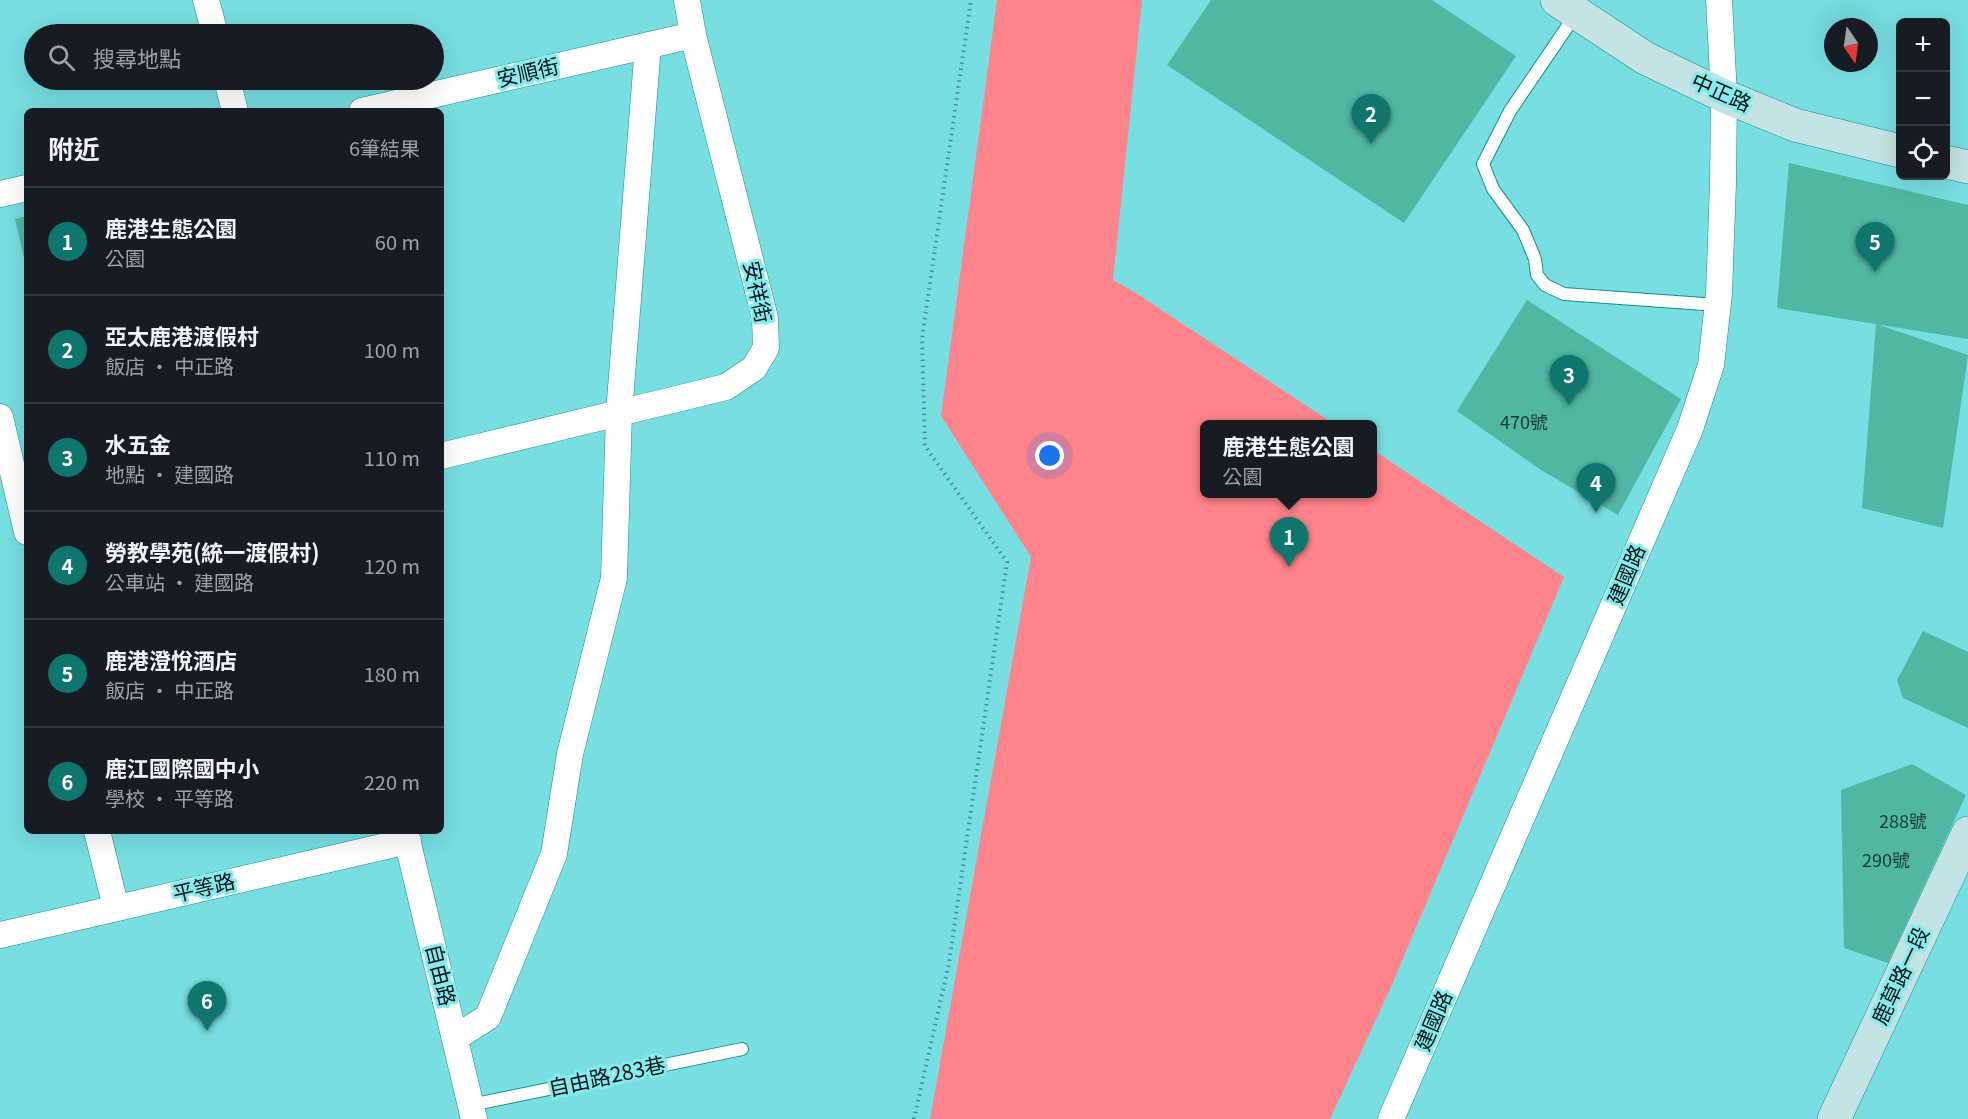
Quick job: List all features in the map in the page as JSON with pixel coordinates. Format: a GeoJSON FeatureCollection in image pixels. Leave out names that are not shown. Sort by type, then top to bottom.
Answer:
{"type":"FeatureCollection","features":[{"type":"Feature","properties":{"kind":"main road","name":"中正路"},"geometry":{"type":"LineString","coordinates":[[1567,7],[1645,58],[1724,96],[1795,125],[1896,150]]}},
{"type":"Feature","properties":{"kind":"main road"},"geometry":{"type":"LineString","coordinates":[[1950,163],[1968,167]]}},
{"type":"Feature","properties":{"kind":"main road","name":"鹿草路一段"},"geometry":{"type":"LineString","coordinates":[[1836,1118],[1968,833]]}},
{"type":"Feature","properties":{"kind":"street"},"geometry":{"type":"LineString","coordinates":[[207,0],[213,24]]}},
{"type":"Feature","properties":{"kind":"street","name":"安祥街"},"geometry":{"type":"LineString","coordinates":[[444,455],[726,387],[754,369],[766,348],[765,318],[693,35],[687,0]]}},
{"type":"Feature","properties":{"kind":"street","name":"建國路"},"geometry":{"type":"LineString","coordinates":[[1391,1119],[1690,429],[1711,365],[1718,305],[1723,183],[1724,96],[1719,0]]}},
{"type":"Feature","properties":{"kind":"street","name":"安順街"},"geometry":{"type":"LineString","coordinates":[[375,108],[693,35]]}},
{"type":"Feature","properties":{"kind":"street"},"geometry":{"type":"LineString","coordinates":[[455,1038],[488,1017],[554,854],[570,754],[614,578],[619,413],[648,45]]}},
{"type":"Feature","properties":{"kind":"street"},"geometry":{"type":"LineString","coordinates":[[230,90],[234,108]]}},
{"type":"Feature","properties":{"kind":"street"},"geometry":{"type":"LineString","coordinates":[[0,194],[24,189]]}},
{"type":"Feature","properties":{"kind":"street"},"geometry":{"type":"LineString","coordinates":[[0,417],[24,519]]}},
{"type":"Feature","properties":{"kind":"street"},"geometry":{"type":"LineString","coordinates":[[99,834],[116,908]]}},
{"type":"Feature","properties":{"kind":"street","name":"自由路"},"geometry":{"type":"LineString","coordinates":[[407,836],[473,1112]]}},
{"type":"Feature","properties":{"kind":"street","name":"平等路"},"geometry":{"type":"LineString","coordinates":[[0,935],[407,836]]}},
{"type":"Feature","properties":{"kind":"lane"},"geometry":{"type":"LineString","coordinates":[[1567,7],[1483,164],[1493,189],[1523,230],[1535,259],[1537,274],[1545,285],[1564,294],[1718,305]]}},
{"type":"Feature","properties":{"kind":"lane","name":"自由路283巷"},"geometry":{"type":"LineString","coordinates":[[473,1112],[742,1049]]}},
{"type":"Feature","properties":{"kind":"path"},"geometry":{"type":"LineString","coordinates":[[914,1119],[949,963],[1007,562],[925,446],[922,338],[971,0]]}},
{"type":"Feature","properties":{"kind":"shaded area"},"geometry":{"type":"Polygon","coordinates":[[[997,0],[1142,0],[1113,280],[1328,420],[1200,420],[1200,498],[1377,498],[1377,453],[1564,577],[1391,987],[1330,1119],[930,1119],[1031,557],[941,416],[997,0]]]}},
{"type":"Feature","properties":{"kind":"building"},"geometry":{"type":"Polygon","coordinates":[[[1211,0],[1432,0],[1516,56],[1404,223],[1167,65],[1211,0]]]}},
{"type":"Feature","properties":{"kind":"building"},"geometry":{"type":"Polygon","coordinates":[[[1789,163],[1968,205],[1968,339],[1777,308],[1789,163]]]}},
{"type":"Feature","properties":{"kind":"building"},"geometry":{"type":"Polygon","coordinates":[[[24,217],[24,258],[15,219],[24,217]]]}},
{"type":"Feature","properties":{"kind":"building"},"geometry":{"type":"Polygon","coordinates":[[[1527,300],[1681,399],[1618,515],[1541,470],[1457,411],[1527,300]]]}},
{"type":"Feature","properties":{"kind":"building"},"geometry":{"type":"Polygon","coordinates":[[[1876,324],[1968,355],[1943,528],[1862,508],[1876,324]]]}},
{"type":"Feature","properties":{"kind":"building"},"geometry":{"type":"Polygon","coordinates":[[[1923,631],[1968,652],[1968,728],[1903,698],[1897,680],[1923,631]]]}},
{"type":"Feature","properties":{"kind":"building"},"geometry":{"type":"Polygon","coordinates":[[[1912,764],[1966,795],[1888,963],[1844,948],[1841,790],[1912,764]]]}},
{"type":"Feature","properties":{"kind":"place","name":"亞太鹿港渡假村"},"geometry":{"type":"Point","coordinates":[1371,144]}},
{"type":"Feature","properties":{"kind":"place","name":"鹿港澄悅酒店"},"geometry":{"type":"Point","coordinates":[1875,272]}},
{"type":"Feature","properties":{"kind":"place","name":"水五金"},"geometry":{"type":"Point","coordinates":[1569,405]}},
{"type":"Feature","properties":{"kind":"place","name":"勞教學苑(統一渡假村)"},"geometry":{"type":"Point","coordinates":[1596,513]}},
{"type":"Feature","properties":{"kind":"place","name":"鹿港生態公園"},"geometry":{"type":"Point","coordinates":[1289,567]}},
{"type":"Feature","properties":{"kind":"place","name":"鹿江國際國中小"},"geometry":{"type":"Point","coordinates":[207,1031]}}]}
